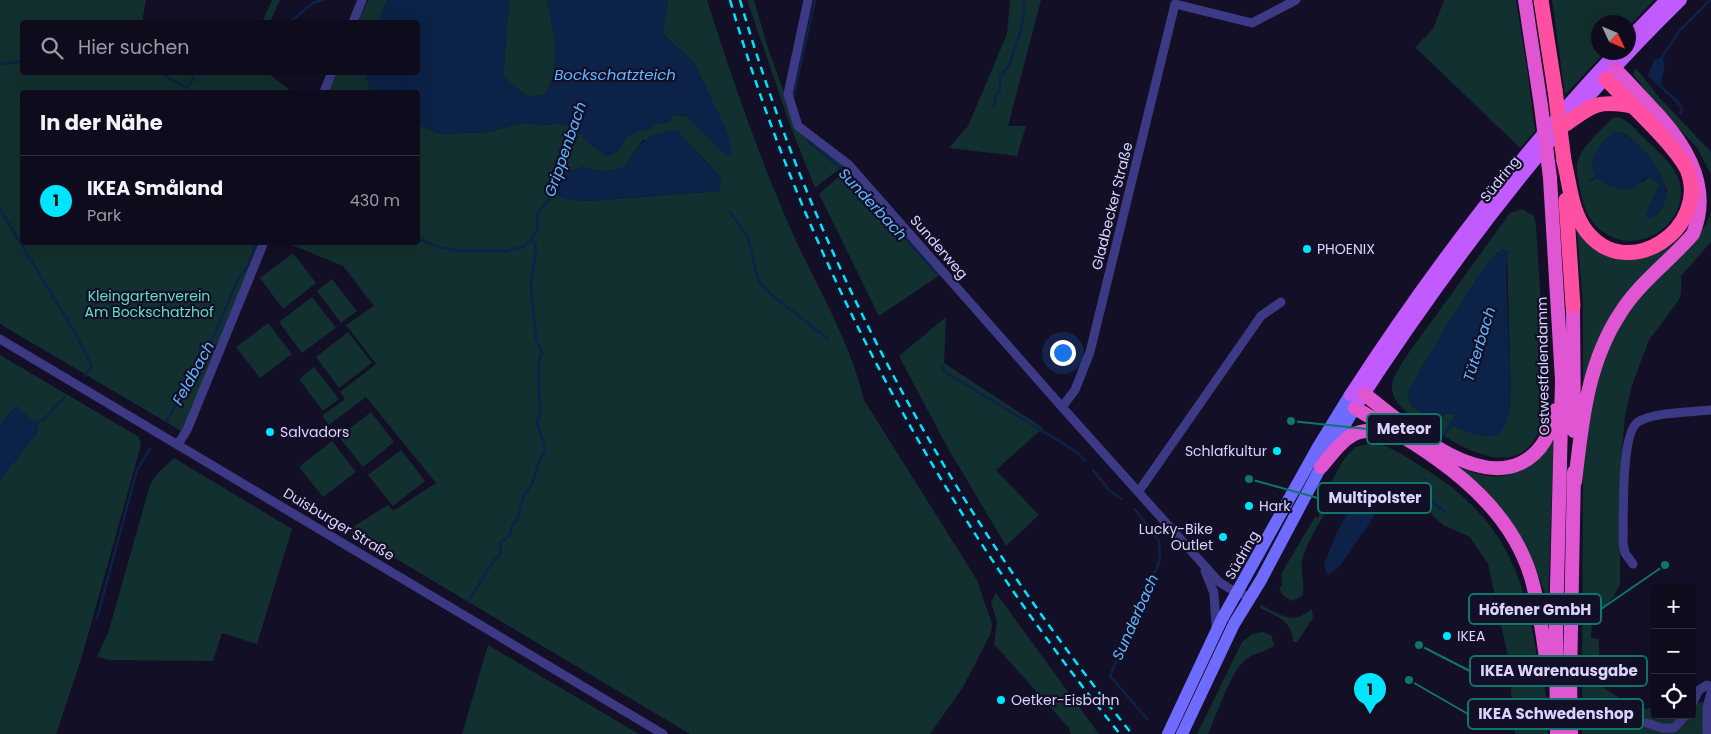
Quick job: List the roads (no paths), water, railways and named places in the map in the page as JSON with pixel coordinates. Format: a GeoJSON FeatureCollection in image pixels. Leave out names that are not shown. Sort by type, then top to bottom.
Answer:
{"type":"FeatureCollection","features":[{"type":"Feature","properties":{"kind":"highway","name":"Ostwestfalendamm"},"geometry":{"type":"LineString","coordinates":[[1525,0],[1550,178],[1562,380],[1557,734]]}},
{"type":"Feature","properties":{"kind":"highway"},"geometry":{"type":"LineString","coordinates":[[1541,0],[1564,161],[1572,306],[1574,482],[1570,679],[1571,734]]}},
{"type":"Feature","properties":{"kind":"highway"},"geometry":{"type":"LineString","coordinates":[[1564,161],[1576,212],[1588,233],[1598,242],[1612,249],[1642,252],[1666,243],[1680,231],[1689,215],[1695,199],[1688,170],[1677,155],[1632,106],[1608,72]]}},
{"type":"Feature","properties":{"kind":"highway"},"geometry":{"type":"LineString","coordinates":[[1574,482],[1586,396],[1595,363],[1609,332],[1636,290],[1695,232],[1706,204],[1704,176],[1698,162],[1608,72]]}},
{"type":"Feature","properties":{"kind":"highway"},"geometry":{"type":"LineString","coordinates":[[1566,124],[1586,110],[1603,102],[1632,106]]}},
{"type":"Feature","properties":{"kind":"highway"},"geometry":{"type":"LineString","coordinates":[[1356,399],[1400,422],[1453,456],[1477,466],[1504,469],[1525,461],[1542,446],[1553,424],[1562,380]]}},
{"type":"Feature","properties":{"kind":"highway"},"geometry":{"type":"LineString","coordinates":[[1356,399],[1405,440],[1470,485],[1494,509],[1514,537],[1524,558],[1535,594],[1556,711]]}},
{"type":"Feature","properties":{"kind":"highway"},"geometry":{"type":"LineString","coordinates":[[1321,467],[1345,439],[1357,432],[1376,430],[1405,440]]}},
{"type":"Feature","properties":{"kind":"main road","name":"Südring"},"geometry":{"type":"LineString","coordinates":[[1182,734],[1234,624],[1249,600],[1356,399],[1422,287],[1482,207],[1554,120],[1608,72],[1681,0]]}},
{"type":"Feature","properties":{"kind":"main road"},"geometry":{"type":"LineString","coordinates":[[1636,31],[1664,1]]}},
{"type":"Feature","properties":{"kind":"main road","name":"Südring"},"geometry":{"type":"LineString","coordinates":[[1168,734],[1216,631],[1318,447],[1356,399],[1469,243],[1608,72],[1613,60]]}},
{"type":"Feature","properties":{"kind":"street"},"geometry":{"type":"LineString","coordinates":[[353,20],[362,0]]}},
{"type":"Feature","properties":{"kind":"street","name":"Sunderweg"},"geometry":{"type":"LineString","coordinates":[[808,0],[788,94],[798,126],[848,164],[1219,582],[1249,600]]}},
{"type":"Feature","properties":{"kind":"street","name":"Gladbecker Straße"},"geometry":{"type":"LineString","coordinates":[[1062,407],[1075,390],[1090,352],[1175,4],[1252,23],[1296,0]]}},
{"type":"Feature","properties":{"kind":"street"},"geometry":{"type":"LineString","coordinates":[[325,90],[331,75]]}},
{"type":"Feature","properties":{"kind":"street"},"geometry":{"type":"LineString","coordinates":[[178,444],[187,430],[263,245]]}},
{"type":"Feature","properties":{"kind":"street"},"geometry":{"type":"LineString","coordinates":[[1139,491],[1260,316],[1281,302]]}},
{"type":"Feature","properties":{"kind":"street","name":"Duisburger Straße"},"geometry":{"type":"LineString","coordinates":[[0,339],[663,734]]}},
{"type":"Feature","properties":{"kind":"street"},"geometry":{"type":"LineString","coordinates":[[1633,564],[1626,553],[1623,543],[1626,456],[1630,431],[1639,421],[1650,418],[1711,410]]}},
{"type":"Feature","properties":{"kind":"street","name":"Sunderweg"},"geometry":{"type":"LineString","coordinates":[[1197,558],[1214,593],[1216,631]]}},
{"type":"Feature","properties":{"kind":"street"},"geometry":{"type":"LineString","coordinates":[[1696,696],[1699,690],[1707,685],[1711,687]]}},
{"type":"Feature","properties":{"kind":"street"},"geometry":{"type":"LineString","coordinates":[[1707,734],[1707,707],[1711,693]]}},
{"type":"Feature","properties":{"kind":"street"},"geometry":{"type":"LineString","coordinates":[[1647,724],[1662,728],[1674,728],[1682,719]]}},
{"type":"Feature","properties":{"kind":"water","name":"Bockschatzteich"},"geometry":{"type":"Polygon","coordinates":[[[387,0],[509,0],[503,77],[528,97],[545,95],[554,75],[556,43],[547,0],[668,0],[662,33],[694,63],[728,133],[732,153],[726,156],[686,116],[674,115],[669,122],[655,124],[645,132],[641,129],[627,137],[618,151],[607,157],[588,143],[574,127],[560,123],[548,125],[521,123],[489,132],[440,134],[420,125],[420,90],[371,90],[365,75],[420,75],[420,20],[379,20],[387,0]]]}},
{"type":"Feature","properties":{"kind":"water"},"geometry":{"type":"Polygon","coordinates":[[[1662,57],[1665,64],[1661,83],[1657,85],[1648,75],[1654,60],[1662,57]]]}},
{"type":"Feature","properties":{"kind":"water"},"geometry":{"type":"Polygon","coordinates":[[[677,130],[722,179],[719,191],[588,201],[564,199],[552,191],[563,174],[582,167],[605,172],[624,167],[640,145],[650,137],[677,130]]]}},
{"type":"Feature","properties":{"kind":"water"},"geometry":{"type":"Polygon","coordinates":[[[1615,132],[1623,134],[1634,141],[1646,152],[1663,180],[1666,195],[1663,208],[1651,218],[1646,217],[1646,214],[1660,184],[1658,182],[1646,177],[1633,188],[1622,189],[1605,184],[1593,173],[1592,162],[1597,150],[1605,139],[1615,132]]]}},
{"type":"Feature","properties":{"kind":"water"},"geometry":{"type":"Polygon","coordinates":[[[1503,249],[1508,251],[1506,270],[1511,399],[1509,415],[1505,426],[1499,433],[1492,436],[1483,436],[1448,424],[1455,416],[1453,413],[1447,413],[1436,419],[1417,410],[1409,402],[1408,391],[1468,292],[1494,257],[1503,249]]]}},
{"type":"Feature","properties":{"kind":"water"},"geometry":{"type":"Polygon","coordinates":[[[16,406],[37,425],[38,431],[0,480],[0,425],[16,406]]]}},
{"type":"Feature","properties":{"kind":"water"},"geometry":{"type":"Polygon","coordinates":[[[1364,505],[1371,508],[1374,517],[1339,567],[1328,575],[1324,567],[1325,561],[1344,519],[1350,512],[1364,505]]]}},
{"type":"Feature","properties":{"kind":"waterway"},"geometry":{"type":"LineString","coordinates":[[292,20],[313,3],[322,0]]}},
{"type":"Feature","properties":{"kind":"waterway","name":"Sunderbach"},"geometry":{"type":"LineString","coordinates":[[793,98],[815,0]]}},
{"type":"Feature","properties":{"kind":"waterway","name":"Sunderbach"},"geometry":{"type":"LineString","coordinates":[[994,107],[996,95],[1000,90],[1000,76],[1009,66],[1021,30],[1025,0]]}},
{"type":"Feature","properties":{"kind":"waterway","name":"Tüterbach"},"geometry":{"type":"LineString","coordinates":[[1660,60],[1681,29],[1710,0]]}},
{"type":"Feature","properties":{"kind":"waterway"},"geometry":{"type":"LineString","coordinates":[[0,64],[20,61]]}},
{"type":"Feature","properties":{"kind":"waterway"},"geometry":{"type":"LineString","coordinates":[[164,75],[186,88],[194,75]]}},
{"type":"Feature","properties":{"kind":"waterway","name":"Tüterbach"},"geometry":{"type":"LineString","coordinates":[[1658,82],[1681,106],[1680,114]]}},
{"type":"Feature","properties":{"kind":"waterway","name":"Grippenbach"},"geometry":{"type":"LineString","coordinates":[[420,239],[441,248],[461,251],[506,251],[523,247],[532,239],[537,230],[538,213],[552,196],[575,126]]}},
{"type":"Feature","properties":{"kind":"waterway","name":"Sunderbach"},"geometry":{"type":"LineString","coordinates":[[807,140],[852,178],[936,273]]}},
{"type":"Feature","properties":{"kind":"waterway","name":"Tüterbach"},"geometry":{"type":"LineString","coordinates":[[1589,181],[1597,177]]}},
{"type":"Feature","properties":{"kind":"waterway"},"geometry":{"type":"LineString","coordinates":[[0,209],[20,242]]}},
{"type":"Feature","properties":{"kind":"waterway"},"geometry":{"type":"LineString","coordinates":[[730,212],[748,238],[758,280],[767,291],[828,339]]}},
{"type":"Feature","properties":{"kind":"waterway","name":"Grippenbach"},"geometry":{"type":"LineString","coordinates":[[468,601],[490,566],[500,554],[501,542],[510,535],[512,526],[518,518],[524,495],[532,484],[540,459],[546,451],[537,422],[540,413],[538,364],[542,352],[536,339],[531,287],[536,246],[532,239]]}},
{"type":"Feature","properties":{"kind":"waterway"},"geometry":{"type":"LineString","coordinates":[[22,245],[77,336],[91,364],[91,368],[85,376]]}},
{"type":"Feature","properties":{"kind":"waterway","name":"Feldbach"},"geometry":{"type":"LineString","coordinates":[[167,421],[217,329],[238,279],[248,265],[256,245]]}},
{"type":"Feature","properties":{"kind":"waterway","name":"Sunderbach"},"geometry":{"type":"LineString","coordinates":[[941,365],[945,372],[1077,452],[1085,461]]}},
{"type":"Feature","properties":{"kind":"waterway"},"geometry":{"type":"LineString","coordinates":[[35,423],[42,421],[65,397]]}},
{"type":"Feature","properties":{"kind":"waterway","name":"Tüterbach"},"geometry":{"type":"LineString","coordinates":[[1444,435],[1452,424]]}},
{"type":"Feature","properties":{"kind":"waterway","name":"Feldbach"},"geometry":{"type":"LineString","coordinates":[[97,618],[137,470],[150,449]]}},
{"type":"Feature","properties":{"kind":"waterway","name":"Sunderbach"},"geometry":{"type":"LineString","coordinates":[[1093,470],[1109,490],[1121,499]]}},
{"type":"Feature","properties":{"kind":"waterway","name":"Tüterbach"},"geometry":{"type":"LineString","coordinates":[[1424,479],[1427,494],[1444,511]]}},
{"type":"Feature","properties":{"kind":"waterway","name":"Sunderbach"},"geometry":{"type":"LineString","coordinates":[[1135,509],[1159,541],[1160,560],[1110,676],[1147,719]]}},
{"type":"Feature","properties":{"kind":"railway"},"geometry":{"type":"LineString","coordinates":[[730,0],[762,100],[799,197],[841,293],[888,386],[940,477],[996,565],[1056,651],[1120,734]]}},
{"type":"Feature","properties":{"kind":"railway"},"geometry":{"type":"LineString","coordinates":[[740,0],[772,100],[809,198],[852,293],[899,387],[951,477],[1007,566],[1068,651],[1132,734]]}},
{"type":"Feature","properties":{"kind":"place","name":"PHOENIX"},"geometry":{"type":"Point","coordinates":[1307,249]}},
{"type":"Feature","properties":{"kind":"place","name":"Meteor"},"geometry":{"type":"Point","coordinates":[1291,421]}},
{"type":"Feature","properties":{"kind":"place","name":"Salvadors"},"geometry":{"type":"Point","coordinates":[270,432]}},
{"type":"Feature","properties":{"kind":"place","name":"Schlafkultur"},"geometry":{"type":"Point","coordinates":[1277,451]}},
{"type":"Feature","properties":{"kind":"place","name":"Multipolster"},"geometry":{"type":"Point","coordinates":[1249,479]}},
{"type":"Feature","properties":{"kind":"place","name":"Hark"},"geometry":{"type":"Point","coordinates":[1249,506]}},
{"type":"Feature","properties":{"kind":"place","name":"Lucky-Bike Outlet"},"geometry":{"type":"Point","coordinates":[1223,537]}},
{"type":"Feature","properties":{"kind":"place","name":"Höfener GmbH"},"geometry":{"type":"Point","coordinates":[1665,565]}},
{"type":"Feature","properties":{"kind":"place","name":"IKEA"},"geometry":{"type":"Point","coordinates":[1447,636]}},
{"type":"Feature","properties":{"kind":"place","name":"IKEA Warenausgabe"},"geometry":{"type":"Point","coordinates":[1419,645]}},
{"type":"Feature","properties":{"kind":"place","name":"IKEA Schwedenshop"},"geometry":{"type":"Point","coordinates":[1409,680]}},
{"type":"Feature","properties":{"kind":"place","name":"Oetker-Eisbahn"},"geometry":{"type":"Point","coordinates":[1001,700]}},
{"type":"Feature","properties":{"kind":"place","name":"IKEA Småland"},"geometry":{"type":"Point","coordinates":[1370,714]}},
{"type":"Feature","properties":{"kind":"park label","name":"Kleingartenverein Am Bockschatzhof"},"geometry":{"type":"Point","coordinates":[149,304]}}]}
